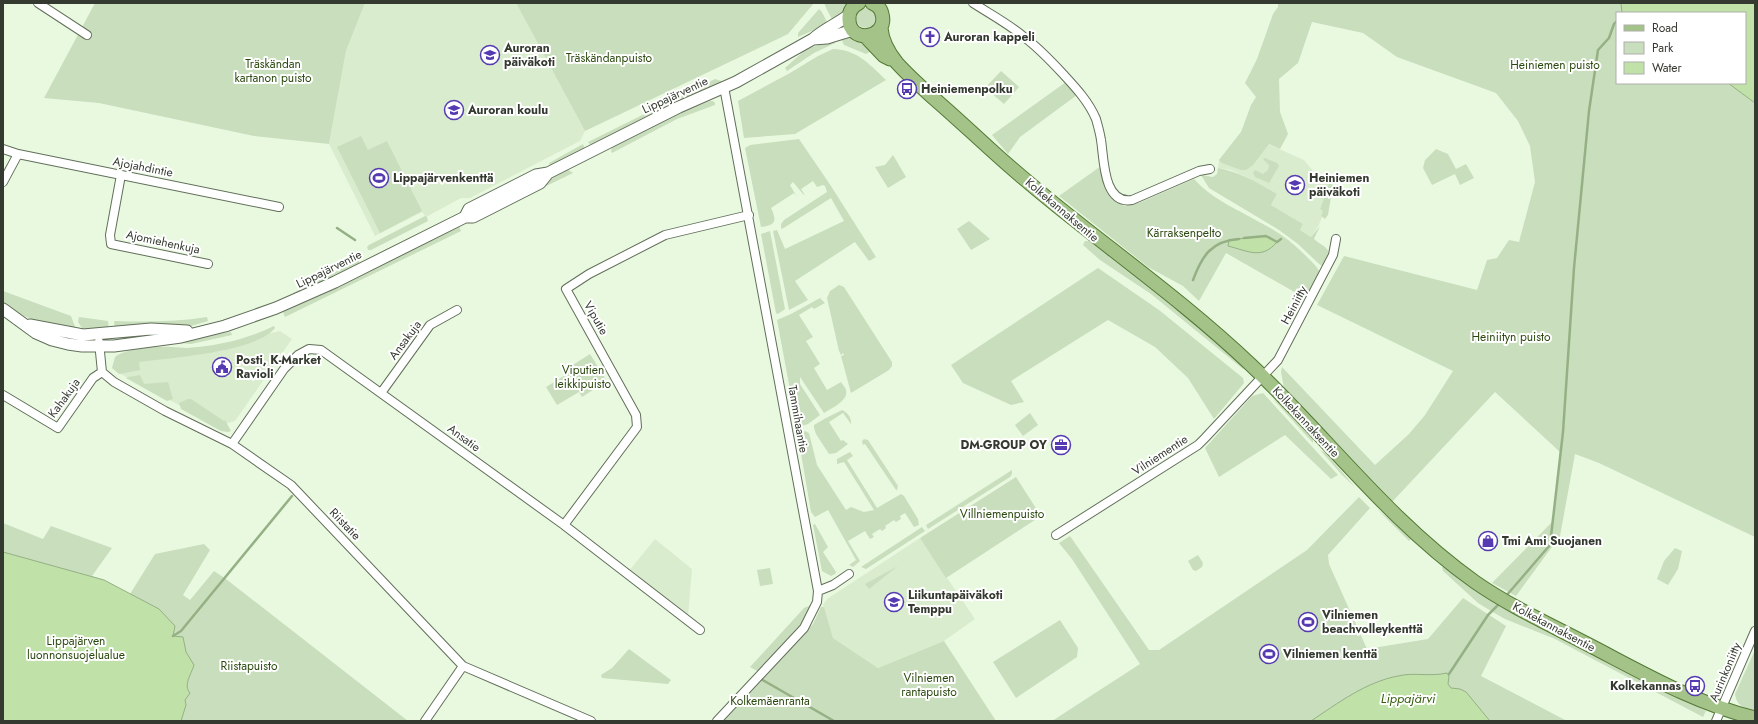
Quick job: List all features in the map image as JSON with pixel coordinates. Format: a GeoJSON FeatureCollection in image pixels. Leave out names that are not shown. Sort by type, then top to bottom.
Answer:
{"type":"FeatureCollection","features":[{"type":"Feature","properties":{"kind":"main road"},"geometry":{"type":"LineString","coordinates":[[853,30],[849,24],[849,16],[857,3]]}},
{"type":"Feature","properties":{"kind":"main road","name":"Kolkekannaksentie"},"geometry":{"type":"LineString","coordinates":[[874,3],[882,14],[883,22],[881,28],[884,40],[896,62]]}},
{"type":"Feature","properties":{"kind":"main road","name":"Lippajärventie"},"geometry":{"type":"LineString","coordinates":[[3,309],[36,333],[52,340],[82,346],[99,346],[182,337],[226,326],[276,308],[329,284],[465,217],[473,217],[540,183],[548,173],[679,107],[724,87],[813,39],[823,30],[841,22],[849,16]]}},
{"type":"Feature","properties":{"kind":"main road"},"geometry":{"type":"LineString","coordinates":[[865,36],[875,33],[881,28]]}},
{"type":"Feature","properties":{"kind":"main road","name":"Kolkekannaksentie"},"geometry":{"type":"LineString","coordinates":[[853,30],[858,34],[865,36],[884,56],[896,62],[995,154],[1078,224],[1168,294],[1219,337],[1262,376],[1378,500],[1445,560],[1492,593],[1677,691],[1719,715],[1755,718]]}},
{"type":"Feature","properties":{"kind":"main road","name":"Lippajärventie"},"geometry":{"type":"LineString","coordinates":[[813,39],[827,38],[845,31],[853,30]]}},
{"type":"Feature","properties":{"kind":"main road","name":"Lippajärventie"},"geometry":{"type":"LineString","coordinates":[[26,325],[69,334],[98,335],[151,329],[200,332]]}},
{"type":"Feature","properties":{"kind":"street"},"geometry":{"type":"LineString","coordinates":[[38,3],[87,35]]}},
{"type":"Feature","properties":{"kind":"street"},"geometry":{"type":"LineString","coordinates":[[974,3],[1024,36],[1044,53],[1088,103],[1096,120],[1101,138],[1107,180],[1110,188],[1116,196],[1126,201],[1132,200],[1199,170],[1210,169]]}},
{"type":"Feature","properties":{"kind":"street","name":"Tammihaantie"},"geometry":{"type":"LineString","coordinates":[[717,721],[804,628],[817,602],[818,591],[724,87]]}},
{"type":"Feature","properties":{"kind":"street","name":"Ajojahdintie"},"geometry":{"type":"LineString","coordinates":[[3,149],[18,154],[280,207]]}},
{"type":"Feature","properties":{"kind":"street"},"geometry":{"type":"LineString","coordinates":[[3,182],[18,154]]}},
{"type":"Feature","properties":{"kind":"street","name":"Ajomiehenkuja"},"geometry":{"type":"LineString","coordinates":[[121,175],[110,235],[111,244],[208,264]]}},
{"type":"Feature","properties":{"kind":"street","name":"Viputie"},"geometry":{"type":"LineString","coordinates":[[564,525],[637,427],[636,415],[566,289],[589,274],[665,236],[749,215]]}},
{"type":"Feature","properties":{"kind":"street","name":"Heiniitty"},"geometry":{"type":"LineString","coordinates":[[1262,376],[1278,360],[1334,255],[1336,239]]}},
{"type":"Feature","properties":{"kind":"street","name":"Ansakuja"},"geometry":{"type":"LineString","coordinates":[[381,393],[430,325],[457,310]]}},
{"type":"Feature","properties":{"kind":"street"},"geometry":{"type":"LineString","coordinates":[[98,335],[102,372]]}},
{"type":"Feature","properties":{"kind":"street","name":"Ansatie"},"geometry":{"type":"LineString","coordinates":[[232,444],[284,369],[298,355],[309,349],[321,350],[564,525],[700,630]]}},
{"type":"Feature","properties":{"kind":"street","name":"Kahakuja"},"geometry":{"type":"LineString","coordinates":[[3,395],[58,428],[93,378],[102,372]]}},
{"type":"Feature","properties":{"kind":"street","name":"Riistatie"},"geometry":{"type":"LineString","coordinates":[[102,372],[114,382],[165,411],[232,444],[291,485],[462,666],[591,721]]}},
{"type":"Feature","properties":{"kind":"street","name":"Vilniementie"},"geometry":{"type":"LineString","coordinates":[[1056,535],[1198,445],[1262,376]]}},
{"type":"Feature","properties":{"kind":"street"},"geometry":{"type":"LineString","coordinates":[[818,591],[833,585],[849,574]]}},
{"type":"Feature","properties":{"kind":"street","name":"Aurinkoniitty"},"geometry":{"type":"LineString","coordinates":[[1719,715],[1755,631]]}},
{"type":"Feature","properties":{"kind":"street"},"geometry":{"type":"LineString","coordinates":[[425,721],[462,666]]}},
{"type":"Feature","properties":{"kind":"shaded area","name":"Auroran koulu"},"geometry":{"type":"Polygon","coordinates":[[[365,3],[516,3],[585,131],[580,141],[470,198],[461,198],[426,217],[422,212],[375,236],[329,144],[346,51],[365,3]]]}},
{"type":"Feature","properties":{"kind":"shaded area","name":"Heiniemen päiväkoti"},"geometry":{"type":"Polygon","coordinates":[[[1241,132],[1304,160],[1314,172],[1329,183],[1320,209],[1324,211],[1319,225],[1311,237],[1300,230],[1303,224],[1271,205],[1277,194],[1231,170],[1218,168],[1219,160],[1241,132]]]}},
{"type":"Feature","properties":{"kind":"shaded area"},"geometry":{"type":"Polygon","coordinates":[[[280,331],[292,339],[235,421],[218,426],[117,372],[124,353],[214,346],[280,331]]]}},
{"type":"Feature","properties":{"kind":"shaded area","name":"Liikuntapäiväkoti Temppu"},"geometry":{"type":"Polygon","coordinates":[[[920,538],[975,619],[944,641],[878,668],[833,638],[823,605],[827,599],[920,538]]]}},
{"type":"Feature","properties":{"kind":"shaded area"},"geometry":{"type":"Polygon","coordinates":[[[655,539],[692,569],[688,617],[628,572],[655,539]]]}},
{"type":"Feature","properties":{"kind":"green space","name":"Träskändan kartanon puisto"},"geometry":{"type":"Polygon","coordinates":[[[95,3],[365,3],[346,51],[329,144],[254,136],[99,103],[44,98],[95,3]]]}},
{"type":"Feature","properties":{"kind":"green space","name":"Träskändanpuisto"},"geometry":{"type":"Polygon","coordinates":[[[516,3],[814,3],[788,34],[585,131],[516,3]]]}},
{"type":"Feature","properties":{"kind":"green space"},"geometry":{"type":"Polygon","coordinates":[[[824,3],[849,3],[839,17],[833,21],[824,3]]]}},
{"type":"Feature","properties":{"kind":"green space"},"geometry":{"type":"Polygon","coordinates":[[[1278,3],[1621,3],[1622,12],[1616,12],[1616,84],[1729,84],[1755,103],[1755,537],[1599,463],[1575,454],[1560,536],[1516,596],[1492,583],[1553,521],[1560,452],[1495,392],[1392,502],[1366,474],[1338,448],[1284,388],[1281,372],[1282,367],[1375,465],[1409,434],[1425,415],[1453,371],[1317,305],[1344,256],[1477,290],[1487,260],[1497,258],[1509,240],[1519,242],[1535,182],[1530,146],[1518,121],[1496,93],[1397,57],[1363,33],[1312,22],[1298,63],[1279,79],[1280,112],[1288,134],[1280,149],[1269,144],[1253,165],[1246,170],[1241,170],[1222,163],[1219,160],[1241,132],[1251,105],[1256,97],[1245,83],[1257,59],[1273,14],[1278,7],[1278,3]]]}},
{"type":"Feature","properties":{"kind":"green space"},"geometry":{"type":"Polygon","coordinates":[[[862,8],[870,8],[876,14],[876,22],[870,28],[862,28],[856,22],[856,14],[862,8]]]}},
{"type":"Feature","properties":{"kind":"green space"},"geometry":{"type":"Polygon","coordinates":[[[819,9],[828,24],[798,37],[798,33],[819,9]]]}},
{"type":"Feature","properties":{"kind":"green space"},"geometry":{"type":"Polygon","coordinates":[[[840,37],[854,38],[874,50],[866,54],[844,45],[840,37]]]}},
{"type":"Feature","properties":{"kind":"green space"},"geometry":{"type":"Polygon","coordinates":[[[834,39],[835,43],[814,53],[787,71],[785,68],[805,50],[834,39]]]}},
{"type":"Feature","properties":{"kind":"green space"},"geometry":{"type":"Polygon","coordinates":[[[833,49],[842,50],[856,55],[868,63],[886,80],[795,134],[744,138],[738,101],[833,49]]]}},
{"type":"Feature","properties":{"kind":"green space"},"geometry":{"type":"Polygon","coordinates":[[[1001,71],[1019,87],[1004,104],[985,88],[1001,71]]]}},
{"type":"Feature","properties":{"kind":"green space"},"geometry":{"type":"Polygon","coordinates":[[[715,79],[725,82],[591,146],[588,142],[715,79]]]}},
{"type":"Feature","properties":{"kind":"green space"},"geometry":{"type":"Polygon","coordinates":[[[1066,82],[1077,95],[1020,137],[1008,154],[992,135],[1066,82]]]}},
{"type":"Feature","properties":{"kind":"green space"},"geometry":{"type":"Polygon","coordinates":[[[713,101],[715,105],[677,119],[612,153],[612,147],[677,114],[713,101]]]}},
{"type":"Feature","properties":{"kind":"green space","name":"Lippajärvenkenttä"},"geometry":{"type":"Polygon","coordinates":[[[361,136],[368,150],[387,141],[422,211],[380,233],[337,147],[361,136]]]}},
{"type":"Feature","properties":{"kind":"green space"},"geometry":{"type":"Polygon","coordinates":[[[799,139],[876,257],[869,261],[855,242],[795,281],[808,300],[789,310],[773,231],[777,230],[785,249],[844,221],[831,198],[782,229],[781,224],[784,220],[827,192],[825,186],[823,185],[817,187],[813,181],[801,189],[805,195],[793,182],[790,185],[797,197],[794,193],[771,208],[774,216],[774,222],[770,225],[761,227],[745,148],[750,145],[799,139]]]}},
{"type":"Feature","properties":{"kind":"green space"},"geometry":{"type":"Polygon","coordinates":[[[583,144],[585,150],[550,166],[549,163],[583,144]]]}},
{"type":"Feature","properties":{"kind":"green space"},"geometry":{"type":"Polygon","coordinates":[[[1436,149],[1448,154],[1456,169],[1466,164],[1474,178],[1460,185],[1455,174],[1432,185],[1423,168],[1425,160],[1436,149]]]}},
{"type":"Feature","properties":{"kind":"green space"},"geometry":{"type":"Polygon","coordinates":[[[893,155],[906,177],[888,188],[875,167],[885,165],[893,155]]]}},
{"type":"Feature","properties":{"kind":"green space"},"geometry":{"type":"Polygon","coordinates":[[[1265,158],[1277,163],[1279,166],[1269,183],[1255,177],[1253,173],[1255,170],[1263,174],[1268,170],[1269,165],[1263,159],[1265,158]]]}},
{"type":"Feature","properties":{"kind":"green space","name":"Kärraksenpelto"},"geometry":{"type":"Polygon","coordinates":[[[1101,166],[1108,194],[1120,204],[1125,206],[1141,202],[1194,179],[1218,199],[1286,238],[1318,268],[1321,274],[1305,298],[1226,253],[1199,301],[1183,286],[1148,267],[1059,196],[1101,166]]]}},
{"type":"Feature","properties":{"kind":"green space"},"geometry":{"type":"Polygon","coordinates":[[[1218,168],[1241,175],[1277,194],[1271,205],[1303,224],[1300,230],[1311,237],[1320,226],[1314,239],[1328,250],[1328,256],[1323,267],[1298,244],[1279,230],[1209,188],[1201,175],[1213,177],[1217,174],[1218,168]]]}},
{"type":"Feature","properties":{"kind":"green space"},"geometry":{"type":"Polygon","coordinates":[[[567,169],[573,173],[540,189],[538,187],[567,169]]]}},
{"type":"Feature","properties":{"kind":"green space"},"geometry":{"type":"Polygon","coordinates":[[[1329,183],[1333,185],[1328,215],[1325,219],[1321,216],[1323,211],[1320,209],[1329,183]]]}},
{"type":"Feature","properties":{"kind":"green space"},"geometry":{"type":"Polygon","coordinates":[[[425,216],[427,217],[428,221],[371,250],[368,250],[367,247],[369,245],[425,216]]]}},
{"type":"Feature","properties":{"kind":"green space"},"geometry":{"type":"Polygon","coordinates":[[[969,221],[990,239],[971,250],[957,229],[969,221]]]}},
{"type":"Feature","properties":{"kind":"green space"},"geometry":{"type":"Polygon","coordinates":[[[459,226],[461,231],[285,317],[283,312],[459,226]]]}},
{"type":"Feature","properties":{"kind":"green space"},"geometry":{"type":"Polygon","coordinates":[[[770,231],[785,309],[778,314],[776,313],[761,234],[770,231]]]}},
{"type":"Feature","properties":{"kind":"green space"},"geometry":{"type":"Polygon","coordinates":[[[1085,241],[1090,241],[1170,302],[1245,367],[1243,369],[1151,294],[1100,260],[1083,245],[1085,241]]]}},
{"type":"Feature","properties":{"kind":"green space"},"geometry":{"type":"Polygon","coordinates":[[[359,260],[359,265],[293,294],[293,293],[359,260]]]}},
{"type":"Feature","properties":{"kind":"green space"},"geometry":{"type":"Polygon","coordinates":[[[1098,268],[1159,310],[1243,378],[1244,383],[1214,419],[1188,378],[1155,347],[1108,320],[1011,381],[1024,402],[1011,405],[963,383],[951,365],[1098,268]]]}},
{"type":"Feature","properties":{"kind":"green space"},"geometry":{"type":"Polygon","coordinates":[[[839,285],[844,287],[892,362],[892,366],[889,370],[851,393],[841,356],[844,355],[843,353],[841,355],[839,351],[827,298],[830,291],[839,285]]]}},
{"type":"Feature","properties":{"kind":"green space"},"geometry":{"type":"Polygon","coordinates":[[[3,291],[71,316],[76,329],[39,323],[18,313],[3,302],[3,291]]]}},
{"type":"Feature","properties":{"kind":"green space"},"geometry":{"type":"Polygon","coordinates":[[[820,298],[825,303],[814,309],[812,307],[799,315],[813,337],[806,341],[820,364],[814,368],[827,390],[841,382],[846,389],[846,394],[842,401],[824,413],[800,377],[800,384],[820,415],[808,424],[802,426],[798,425],[796,422],[777,320],[820,298]]]}},
{"type":"Feature","properties":{"kind":"green space"},"geometry":{"type":"Polygon","coordinates":[[[79,317],[108,321],[109,331],[87,332],[87,329],[82,328],[78,322],[79,317]]]}},
{"type":"Feature","properties":{"kind":"green space"},"geometry":{"type":"Polygon","coordinates":[[[207,317],[208,321],[188,327],[115,330],[114,321],[138,322],[184,320],[207,317]]]}},
{"type":"Feature","properties":{"kind":"green space"},"geometry":{"type":"Polygon","coordinates":[[[274,326],[275,328],[265,336],[250,343],[232,348],[190,356],[139,362],[140,370],[119,374],[112,368],[115,357],[126,352],[150,347],[187,348],[210,346],[254,335],[274,326]]]}},
{"type":"Feature","properties":{"kind":"green space"},"geometry":{"type":"Polygon","coordinates":[[[231,332],[232,335],[191,344],[171,342],[231,332]]]}},
{"type":"Feature","properties":{"kind":"green space","name":"Viputien leikkipuisto"},"geometry":{"type":"Polygon","coordinates":[[[590,354],[607,381],[582,397],[579,392],[557,405],[546,387],[567,374],[565,370],[590,354]]]}},
{"type":"Feature","properties":{"kind":"green space"},"geometry":{"type":"Polygon","coordinates":[[[140,375],[144,384],[168,382],[173,399],[167,401],[126,378],[140,375]]]}},
{"type":"Feature","properties":{"kind":"green space"},"geometry":{"type":"Polygon","coordinates":[[[1263,393],[1338,475],[1331,479],[1285,435],[1219,477],[1205,448],[1252,396],[1263,393]]]}},
{"type":"Feature","properties":{"kind":"green space"},"geometry":{"type":"Polygon","coordinates":[[[191,399],[224,421],[225,420],[231,431],[221,431],[181,409],[179,403],[191,399]]]}},
{"type":"Feature","properties":{"kind":"green space"},"geometry":{"type":"Polygon","coordinates":[[[1273,399],[1285,407],[1313,439],[1313,443],[1273,399]]]}},
{"type":"Feature","properties":{"kind":"green space"},"geometry":{"type":"Polygon","coordinates":[[[842,410],[849,416],[851,424],[843,413],[829,422],[841,441],[843,440],[848,444],[836,453],[829,454],[816,434],[814,425],[842,410]]]}},
{"type":"Feature","properties":{"kind":"green space"},"geometry":{"type":"Polygon","coordinates":[[[1030,413],[1038,425],[1023,436],[1015,425],[1030,413]]]}},
{"type":"Feature","properties":{"kind":"green space"},"geometry":{"type":"Polygon","coordinates":[[[805,431],[809,433],[817,465],[846,510],[851,507],[864,512],[874,510],[844,462],[837,464],[837,459],[850,452],[853,456],[847,460],[877,508],[901,494],[904,496],[918,519],[919,525],[914,527],[905,513],[900,516],[901,519],[896,522],[894,520],[885,526],[886,528],[882,531],[880,529],[872,534],[874,537],[870,539],[865,531],[848,541],[860,561],[853,567],[849,565],[856,560],[828,510],[815,517],[811,512],[798,436],[805,431]]]}},
{"type":"Feature","properties":{"kind":"green space"},"geometry":{"type":"Polygon","coordinates":[[[864,439],[868,440],[898,486],[897,490],[865,444],[863,445],[862,441],[864,439]]]}},
{"type":"Feature","properties":{"kind":"green space"},"geometry":{"type":"Polygon","coordinates":[[[1320,450],[1326,453],[1355,487],[1342,475],[1320,450]]]}},
{"type":"Feature","properties":{"kind":"green space"},"geometry":{"type":"Polygon","coordinates":[[[1012,470],[1010,477],[928,529],[926,525],[1012,470]]]}},
{"type":"Feature","properties":{"kind":"green space","name":"Villniemenpuisto"},"geometry":{"type":"Polygon","coordinates":[[[1016,477],[1041,516],[946,578],[920,538],[1016,477]]]}},
{"type":"Feature","properties":{"kind":"green space"},"geometry":{"type":"Polygon","coordinates":[[[1359,497],[1370,508],[1328,555],[1329,564],[1367,649],[1428,639],[1463,598],[1506,626],[1481,676],[1567,721],[1052,721],[1140,664],[1072,559],[1059,543],[1070,536],[1149,650],[1159,650],[1307,550],[1359,497]]]}},
{"type":"Feature","properties":{"kind":"green space"},"geometry":{"type":"Polygon","coordinates":[[[1376,508],[1410,537],[1411,539],[1409,541],[1376,508]]]}},
{"type":"Feature","properties":{"kind":"green space","name":"Riistapuisto"},"geometry":{"type":"Polygon","coordinates":[[[3,523],[43,539],[51,526],[112,548],[92,576],[104,580],[130,594],[155,554],[204,544],[210,550],[183,595],[190,600],[214,571],[408,721],[3,721],[3,523]]]}},
{"type":"Feature","properties":{"kind":"green space"},"geometry":{"type":"Polygon","coordinates":[[[815,524],[828,547],[823,552],[836,572],[831,576],[822,571],[813,525],[815,524]]]}},
{"type":"Feature","properties":{"kind":"green space"},"geometry":{"type":"Polygon","coordinates":[[[922,527],[925,531],[866,569],[861,567],[922,527]]]}},
{"type":"Feature","properties":{"kind":"green space"},"geometry":{"type":"Polygon","coordinates":[[[1675,548],[1682,551],[1678,569],[1668,585],[1657,579],[1664,561],[1675,548]]]}},
{"type":"Feature","properties":{"kind":"green space"},"geometry":{"type":"Polygon","coordinates":[[[1198,555],[1203,563],[1202,567],[1196,571],[1193,570],[1188,561],[1198,555]]]}},
{"type":"Feature","properties":{"kind":"green space"},"geometry":{"type":"Polygon","coordinates":[[[898,566],[869,589],[865,584],[898,566]]]}},
{"type":"Feature","properties":{"kind":"green space"},"geometry":{"type":"Polygon","coordinates":[[[1442,567],[1445,567],[1484,594],[1636,677],[1706,711],[1703,717],[1555,639],[1505,619],[1491,611],[1478,603],[1443,571],[1442,567]]]}},
{"type":"Feature","properties":{"kind":"green space"},"geometry":{"type":"Polygon","coordinates":[[[770,568],[773,584],[760,586],[757,570],[770,568]]]}},
{"type":"Feature","properties":{"kind":"green space"},"geometry":{"type":"Polygon","coordinates":[[[811,605],[805,621],[759,672],[750,667],[804,608],[811,605]]]}},
{"type":"Feature","properties":{"kind":"green space","name":"Vilniemen rantapuisto"},"geometry":{"type":"Polygon","coordinates":[[[821,607],[824,607],[833,638],[878,668],[944,641],[996,721],[723,721],[813,624],[821,607]]]}},
{"type":"Feature","properties":{"kind":"green space"},"geometry":{"type":"Polygon","coordinates":[[[1060,620],[1078,648],[1077,657],[1016,698],[993,662],[1060,620]]]}},
{"type":"Feature","properties":{"kind":"green space"},"geometry":{"type":"Polygon","coordinates":[[[629,649],[671,680],[668,684],[602,678],[601,675],[612,668],[629,649]]]}},
{"type":"Feature","properties":{"kind":"green space"},"geometry":{"type":"Polygon","coordinates":[[[1755,650],[1755,711],[1739,704],[1735,694],[1755,650]]]}},
{"type":"Feature","properties":{"kind":"water"},"geometry":{"type":"Polygon","coordinates":[[[1621,3],[1755,3],[1755,103],[1729,84],[1746,84],[1746,12],[1622,12],[1621,3]]]}},
{"type":"Feature","properties":{"kind":"water"},"geometry":{"type":"Polygon","coordinates":[[[1266,236],[1277,242],[1266,251],[1254,253],[1228,246],[1229,240],[1266,236]]]}},
{"type":"Feature","properties":{"kind":"water","name":"Lippajärven luonnonsuojelualue"},"geometry":{"type":"Polygon","coordinates":[[[3,552],[104,580],[159,609],[175,626],[173,636],[183,637],[186,652],[194,665],[187,683],[190,693],[185,700],[186,705],[181,721],[3,721],[3,552]]]}},
{"type":"Feature","properties":{"kind":"water","name":"Lippajärvi"},"geometry":{"type":"Polygon","coordinates":[[[1447,673],[1449,676],[1448,684],[1451,688],[1460,689],[1466,692],[1490,721],[1311,721],[1353,694],[1386,679],[1404,675],[1434,675],[1447,673]]]}},
{"type":"Feature","properties":{"kind":"waterway"},"geometry":{"type":"LineString","coordinates":[[1506,596],[1550,545],[1563,432],[1574,268],[1589,111],[1598,50],[1609,38],[1616,22]]}},
{"type":"Feature","properties":{"kind":"waterway"},"geometry":{"type":"LineString","coordinates":[[337,228],[355,240]]}},
{"type":"Feature","properties":{"kind":"waterway"},"geometry":{"type":"LineString","coordinates":[[1244,238],[1266,236],[1277,242],[1281,239]]}},
{"type":"Feature","properties":{"kind":"waterway"},"geometry":{"type":"LineString","coordinates":[[1193,280],[1200,264],[1209,251],[1221,243],[1239,239]]}},
{"type":"Feature","properties":{"kind":"waterway"},"geometry":{"type":"LineString","coordinates":[[173,636],[181,631],[292,496]]}},
{"type":"Feature","properties":{"kind":"waterway"},"geometry":{"type":"LineString","coordinates":[[1449,674],[1488,615],[1500,603]]}},
{"type":"Feature","properties":{"kind":"waterway"},"geometry":{"type":"LineString","coordinates":[[761,679],[834,721]]}},
{"type":"Feature","properties":{"kind":"place","name":"Auroran kappeli"},"geometry":{"type":"Point","coordinates":[930,37]}},
{"type":"Feature","properties":{"kind":"place","name":"Auroran päiväkoti"},"geometry":{"type":"Point","coordinates":[490,55]}},
{"type":"Feature","properties":{"kind":"place","name":"Heiniemenpolku"},"geometry":{"type":"Point","coordinates":[907,89]}},
{"type":"Feature","properties":{"kind":"place","name":"Auroran koulu"},"geometry":{"type":"Point","coordinates":[454,110]}},
{"type":"Feature","properties":{"kind":"place","name":"Lippajärvenkenttä"},"geometry":{"type":"Point","coordinates":[379,178]}},
{"type":"Feature","properties":{"kind":"place","name":"Heiniemen päiväkoti"},"geometry":{"type":"Point","coordinates":[1295,185]}},
{"type":"Feature","properties":{"kind":"place","name":"Posti, K-Market Ravioli"},"geometry":{"type":"Point","coordinates":[222,367]}},
{"type":"Feature","properties":{"kind":"place","name":"DM-GROUP OY"},"geometry":{"type":"Point","coordinates":[1061,445]}},
{"type":"Feature","properties":{"kind":"place","name":"Tmi Ami Suojanen"},"geometry":{"type":"Point","coordinates":[1488,541]}},
{"type":"Feature","properties":{"kind":"place","name":"Liikuntapäiväkoti Temppu"},"geometry":{"type":"Point","coordinates":[894,602]}},
{"type":"Feature","properties":{"kind":"place","name":"Vilniemen beachvolleykenttä"},"geometry":{"type":"Point","coordinates":[1308,622]}},
{"type":"Feature","properties":{"kind":"place","name":"Vilniemen kenttä"},"geometry":{"type":"Point","coordinates":[1269,654]}},
{"type":"Feature","properties":{"kind":"place","name":"Kolkekannas"},"geometry":{"type":"Point","coordinates":[1695,686]}},
{"type":"Feature","properties":{"kind":"park label","name":"Heiniemen puisto"},"geometry":{"type":"Point","coordinates":[1555,65]}},
{"type":"Feature","properties":{"kind":"park label","name":"Heiniityn puisto"},"geometry":{"type":"Point","coordinates":[1511,337]}},
{"type":"Feature","properties":{"kind":"park label","name":"Kolkemäenranta"},"geometry":{"type":"Point","coordinates":[770,701]}}]}
